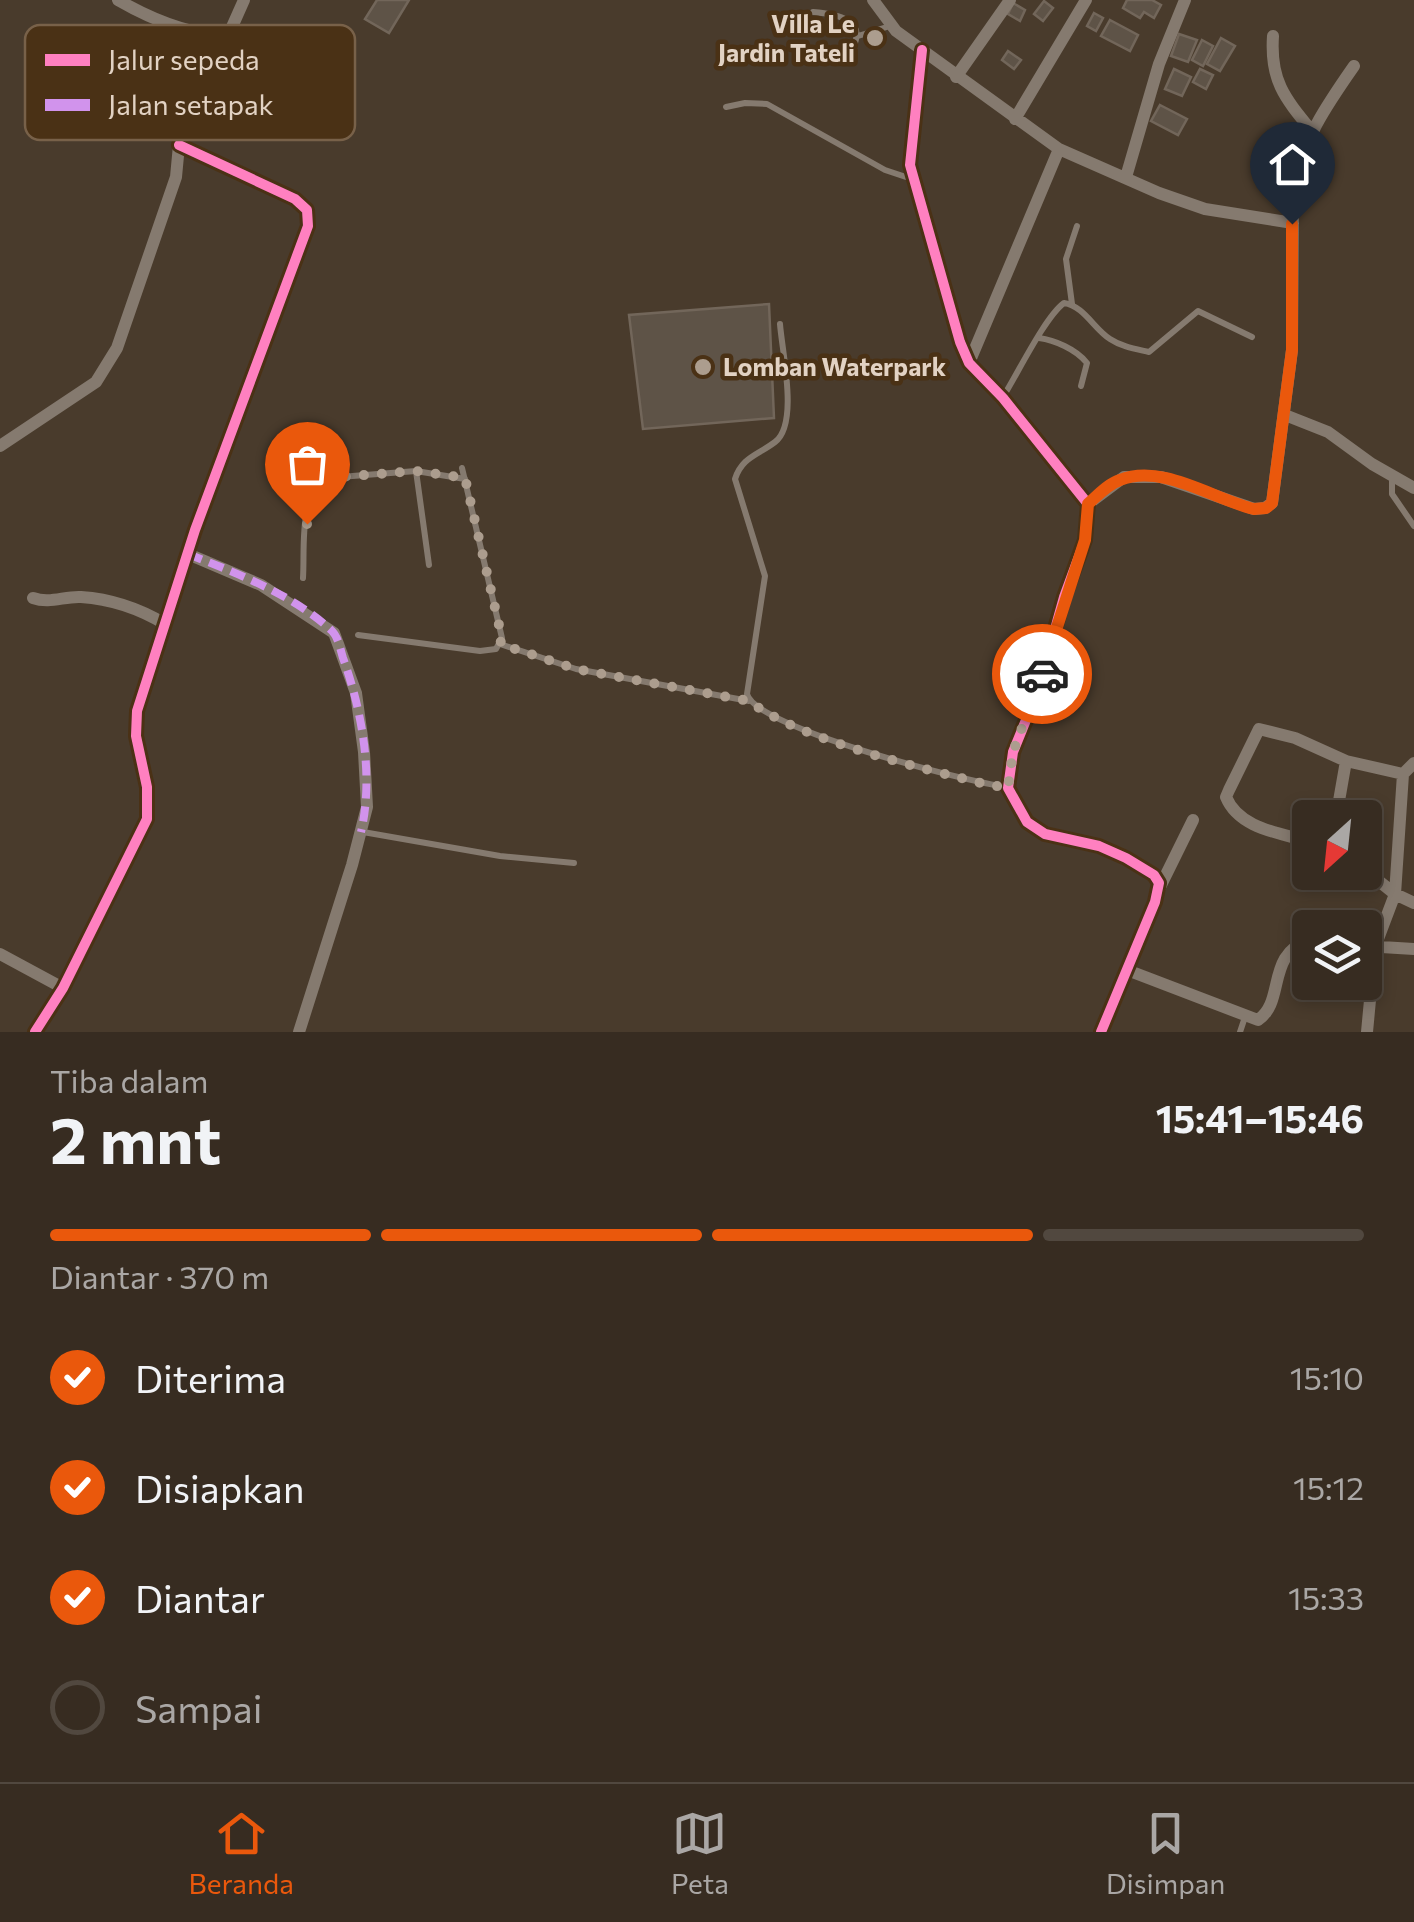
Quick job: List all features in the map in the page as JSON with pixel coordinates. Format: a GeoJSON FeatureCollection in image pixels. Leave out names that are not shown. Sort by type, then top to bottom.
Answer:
{"type":"FeatureCollection","features":[{"type":"Feature","properties":{"kind":"street"},"geometry":{"type":"LineString","coordinates":[[118,0],[171,25]]}},
{"type":"Feature","properties":{"kind":"street"},"geometry":{"type":"LineString","coordinates":[[233,25],[244,0]]}},
{"type":"Feature","properties":{"kind":"street"},"geometry":{"type":"LineString","coordinates":[[873,0],[891,26],[1060,149],[1205,209],[1292,224]]}},
{"type":"Feature","properties":{"kind":"street"},"geometry":{"type":"LineString","coordinates":[[956,77],[1010,0]]}},
{"type":"Feature","properties":{"kind":"street"},"geometry":{"type":"LineString","coordinates":[[1015,119],[1086,0]]}},
{"type":"Feature","properties":{"kind":"street"},"geometry":{"type":"LineString","coordinates":[[1126,177],[1162,54],[1184,0]]}},
{"type":"Feature","properties":{"kind":"street"},"geometry":{"type":"LineString","coordinates":[[1274,36],[1272,55],[1278,87],[1311,130]]}},
{"type":"Feature","properties":{"kind":"street"},"geometry":{"type":"LineString","coordinates":[[922,50],[920,93],[911,143],[912,179],[960,342],[969,363],[1088,504],[1085,540],[1013,752],[1008,788],[1027,822],[1046,834],[1099,846],[1126,858],[1154,875],[1158,891]]}},
{"type":"Feature","properties":{"kind":"street"},"geometry":{"type":"LineString","coordinates":[[1088,504],[1124,478],[1162,477],[1240,506],[1266,508],[1272,503],[1292,350],[1292,224],[1298,166],[1311,130],[1354,66]]}},
{"type":"Feature","properties":{"kind":"street"},"geometry":{"type":"LineString","coordinates":[[0,446],[86,389],[105,371],[126,323],[176,178],[182,140]]}},
{"type":"Feature","properties":{"kind":"street"},"geometry":{"type":"LineString","coordinates":[[35,1032],[63,988],[147,819],[148,787],[136,723],[188,554],[309,221],[307,210],[295,199],[180,145]]}},
{"type":"Feature","properties":{"kind":"street"},"geometry":{"type":"LineString","coordinates":[[969,363],[1060,149]]}},
{"type":"Feature","properties":{"kind":"street"},"geometry":{"type":"LineString","coordinates":[[1285,415],[1328,432],[1414,488]]}},
{"type":"Feature","properties":{"kind":"street"},"geometry":{"type":"LineString","coordinates":[[188,554],[261,585],[334,633],[356,693],[367,807],[299,1032]]}},
{"type":"Feature","properties":{"kind":"street"},"geometry":{"type":"LineString","coordinates":[[34,598],[47,602],[80,597],[108,602],[140,610],[165,624]]}},
{"type":"Feature","properties":{"kind":"street"},"geometry":{"type":"LineString","coordinates":[[1292,836],[1243,820],[1226,798],[1259,729],[1295,738],[1346,761],[1403,774]]}},
{"type":"Feature","properties":{"kind":"street"},"geometry":{"type":"LineString","coordinates":[[1339,800],[1346,761]]}},
{"type":"Feature","properties":{"kind":"street"},"geometry":{"type":"LineString","coordinates":[[1382,921],[1395,894],[1403,774],[1414,762]]}},
{"type":"Feature","properties":{"kind":"street"},"geometry":{"type":"LineString","coordinates":[[1101,1032],[1158,891],[1193,820]]}},
{"type":"Feature","properties":{"kind":"street"},"geometry":{"type":"LineString","coordinates":[[1382,884],[1414,903]]}},
{"type":"Feature","properties":{"kind":"street"},"geometry":{"type":"LineString","coordinates":[[1382,947],[1414,949]]}},
{"type":"Feature","properties":{"kind":"street"},"geometry":{"type":"LineString","coordinates":[[1127,970],[1245,1017],[1263,1018],[1280,965],[1292,951]]}},
{"type":"Feature","properties":{"kind":"street"},"geometry":{"type":"LineString","coordinates":[[0,954],[63,988]]}},
{"type":"Feature","properties":{"kind":"street"},"geometry":{"type":"LineString","coordinates":[[1367,1032],[1368,1000]]}},
{"type":"Feature","properties":{"kind":"lane"},"geometry":{"type":"LineString","coordinates":[[813,12],[846,18],[858,36]]}},
{"type":"Feature","properties":{"kind":"lane"},"geometry":{"type":"LineString","coordinates":[[828,60],[852,49],[858,36],[891,26]]}},
{"type":"Feature","properties":{"kind":"lane"},"geometry":{"type":"LineString","coordinates":[[726,106],[767,104],[872,163],[912,179]]}},
{"type":"Feature","properties":{"kind":"lane"},"geometry":{"type":"LineString","coordinates":[[1072,304],[1066,259],[1077,226]]}},
{"type":"Feature","properties":{"kind":"lane"},"geometry":{"type":"LineString","coordinates":[[1036,344],[1046,322],[1064,303],[1072,304],[1106,337],[1122,346],[1150,352],[1198,311],[1252,337]]}},
{"type":"Feature","properties":{"kind":"lane"},"geometry":{"type":"LineString","coordinates":[[749,701],[746,694],[765,576],[735,479],[746,459],[775,442],[786,430],[780,324]]}},
{"type":"Feature","properties":{"kind":"lane"},"geometry":{"type":"LineString","coordinates":[[1002,398],[1040,337],[1083,358],[1087,363],[1081,386]]}},
{"type":"Feature","properties":{"kind":"lane"},"geometry":{"type":"LineString","coordinates":[[358,635],[480,651],[496,649],[500,644],[502,638],[462,468]]}},
{"type":"Feature","properties":{"kind":"lane"},"geometry":{"type":"LineString","coordinates":[[303,578],[309,498],[320,482],[327,478],[416,471],[465,478]]}},
{"type":"Feature","properties":{"kind":"lane"},"geometry":{"type":"LineString","coordinates":[[416,471],[429,565]]}},
{"type":"Feature","properties":{"kind":"lane"},"geometry":{"type":"LineString","coordinates":[[1392,475],[1392,494],[1414,526]]}},
{"type":"Feature","properties":{"kind":"lane"},"geometry":{"type":"LineString","coordinates":[[500,644],[576,669],[749,701],[771,718],[844,744],[1008,788]]}},
{"type":"Feature","properties":{"kind":"lane"},"geometry":{"type":"LineString","coordinates":[[361,832],[500,856],[574,863]]}},
{"type":"Feature","properties":{"kind":"lane"},"geometry":{"type":"LineString","coordinates":[[1240,1032],[1245,1017]]}},
{"type":"Feature","properties":{"kind":"building"},"geometry":{"type":"Polygon","coordinates":[[[377,0],[409,0],[389,33],[365,19],[377,0]]]}},
{"type":"Feature","properties":{"kind":"building"},"geometry":{"type":"Polygon","coordinates":[[[1127,0],[1152,0],[1161,5],[1154,18],[1144,12],[1140,18],[1123,8],[1127,0]]]}},
{"type":"Feature","properties":{"kind":"building"},"geometry":{"type":"Polygon","coordinates":[[[1044,1],[1053,8],[1043,21],[1034,14],[1044,1]]]}},
{"type":"Feature","properties":{"kind":"building"},"geometry":{"type":"Polygon","coordinates":[[[1013,3],[1025,10],[1020,21],[1008,14],[1013,3]]]}},
{"type":"Feature","properties":{"kind":"building"},"geometry":{"type":"Polygon","coordinates":[[[1094,13],[1103,18],[1096,31],[1087,26],[1094,13]]]}},
{"type":"Feature","properties":{"kind":"building"},"geometry":{"type":"Polygon","coordinates":[[[1110,20],[1138,35],[1130,51],[1101,36],[1110,20]]]}},
{"type":"Feature","properties":{"kind":"building"},"geometry":{"type":"Polygon","coordinates":[[[1179,34],[1197,40],[1188,62],[1171,56],[1179,34]]]}},
{"type":"Feature","properties":{"kind":"building"},"geometry":{"type":"Polygon","coordinates":[[[1221,38],[1235,46],[1220,71],[1207,64],[1221,38]]]}},
{"type":"Feature","properties":{"kind":"building"},"geometry":{"type":"Polygon","coordinates":[[[1202,40],[1213,46],[1203,66],[1192,60],[1202,40]]]}},
{"type":"Feature","properties":{"kind":"building"},"geometry":{"type":"Polygon","coordinates":[[[1008,51],[1021,60],[1014,69],[1002,60],[1008,51]]]}},
{"type":"Feature","properties":{"kind":"building"},"geometry":{"type":"Polygon","coordinates":[[[1174,69],[1191,77],[1182,96],[1165,89],[1174,69]]]}},
{"type":"Feature","properties":{"kind":"building"},"geometry":{"type":"Polygon","coordinates":[[[1200,69],[1213,75],[1206,89],[1193,82],[1200,69]]]}},
{"type":"Feature","properties":{"kind":"building"},"geometry":{"type":"Polygon","coordinates":[[[1160,105],[1187,119],[1178,135],[1151,121],[1160,105]]]}},
{"type":"Feature","properties":{"kind":"building","name":"Lomban Waterpark"},"geometry":{"type":"Polygon","coordinates":[[[769,304],[774,418],[643,429],[629,315],[769,304]]]}},
{"type":"Feature","properties":{"kind":"marked path"},"geometry":{"type":"LineString","coordinates":[[188,554],[281,595],[316,617],[335,636],[356,700],[364,744],[366,789],[361,832]]}},
{"type":"Feature","properties":{"kind":"cycle path"},"geometry":{"type":"LineString","coordinates":[[922,50],[910,165],[960,342],[969,363],[1003,398],[1088,504],[1085,540],[1037,693],[1013,752],[1008,788],[1027,822],[1045,834],[1099,846],[1154,875],[1159,883],[1155,902],[1101,1032]]}},
{"type":"Feature","properties":{"kind":"cycle path"},"geometry":{"type":"LineString","coordinates":[[35,1032],[63,988],[147,819],[147,787],[136,736],[137,711],[195,530],[308,226],[307,210],[295,199],[179,145]]}},
{"type":"Feature","properties":{"kind":"way so far"},"geometry":{"type":"LineString","coordinates":[[307,524],[309,498],[327,478],[416,471],[465,478],[502,638],[500,644],[576,669],[749,701],[771,718],[844,744],[985,784],[1008,788],[1013,752],[1042,674]]}},
{"type":"Feature","properties":{"kind":"place","name":"Villa Le Jardin Tateli"},"geometry":{"type":"Point","coordinates":[875,38]}},
{"type":"Feature","properties":{"kind":"place","name":"Lomban Waterpark"},"geometry":{"type":"Point","coordinates":[703,367]}},
{"type":"Feature","properties":{"kind":"route"},"geometry":{"type":"LineString","coordinates":[[1042,674],[1085,540],[1088,504],[1111,484],[1124,478],[1162,477],[1240,506],[1266,508],[1272,503],[1292,350],[1292,224]]}}]}
